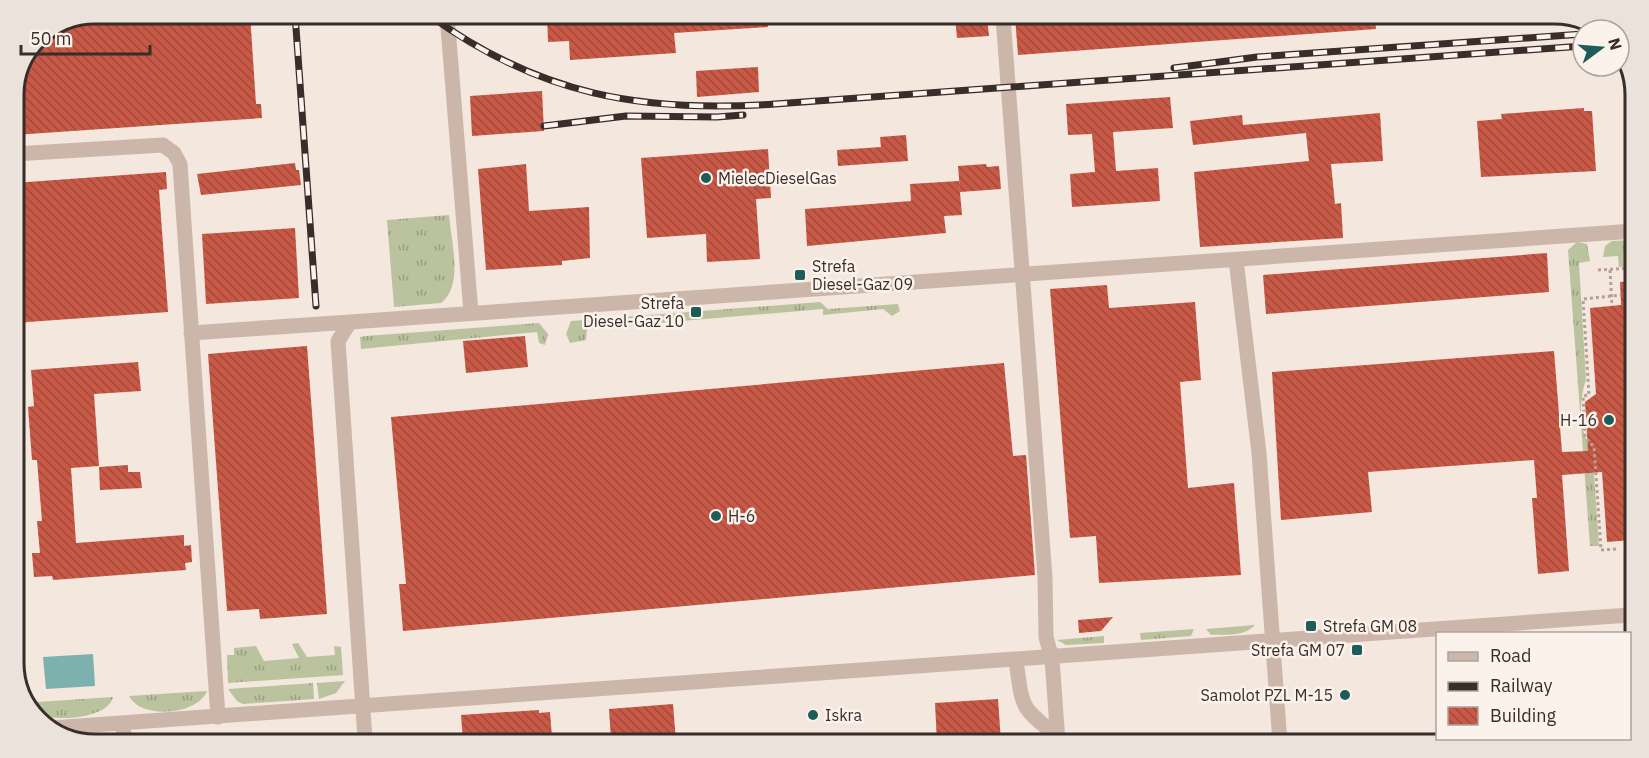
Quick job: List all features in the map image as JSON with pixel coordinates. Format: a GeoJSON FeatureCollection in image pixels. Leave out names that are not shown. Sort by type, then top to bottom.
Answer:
{"type":"FeatureCollection","features":[{"type":"Feature","properties":{"kind":"lane"},"geometry":{"type":"LineString","coordinates":[[448,24],[471,313]]}},
{"type":"Feature","properties":{"kind":"lane"},"geometry":{"type":"LineString","coordinates":[[1004,24],[1044,566],[1046,637],[1052,659],[1057,734]]}},
{"type":"Feature","properties":{"kind":"lane"},"geometry":{"type":"LineString","coordinates":[[24,153],[163,145],[174,153],[180,164],[218,717]]}},
{"type":"Feature","properties":{"kind":"lane"},"geometry":{"type":"LineString","coordinates":[[191,333],[1625,232]]}},
{"type":"Feature","properties":{"kind":"lane"},"geometry":{"type":"LineString","coordinates":[[1236,260],[1259,453],[1279,734]]}},
{"type":"Feature","properties":{"kind":"lane"},"geometry":{"type":"LineString","coordinates":[[350,322],[338,341],[364,734]]}},
{"type":"Feature","properties":{"kind":"lane"},"geometry":{"type":"LineString","coordinates":[[67,729],[124,731],[218,717],[1052,659],[1625,615]]}},
{"type":"Feature","properties":{"kind":"lane"},"geometry":{"type":"LineString","coordinates":[[1016,661],[1025,708],[1031,717],[1051,734]]}},
{"type":"Feature","properties":{"kind":"path"},"geometry":{"type":"LineString","coordinates":[[1598,270],[1625,269]]}},
{"type":"Feature","properties":{"kind":"path"},"geometry":{"type":"LineString","coordinates":[[1610,270],[1612,306]]}},
{"type":"Feature","properties":{"kind":"path"},"geometry":{"type":"LineString","coordinates":[[1616,549],[1601,550],[1594,447],[1585,437],[1583,396],[1589,395],[1582,299],[1621,295]]}},
{"type":"Feature","properties":{"kind":"green space"},"geometry":{"type":"Polygon","coordinates":[[[449,215],[454,274],[448,295],[441,303],[394,307],[387,220],[449,215]]]}},
{"type":"Feature","properties":{"kind":"green space"},"geometry":{"type":"Polygon","coordinates":[[[1625,240],[1625,267],[1619,267],[1618,256],[1603,257],[1605,246],[1612,241],[1625,240]]]}},
{"type":"Feature","properties":{"kind":"green space"},"geometry":{"type":"Polygon","coordinates":[[[1577,242],[1587,244],[1590,261],[1579,263],[1586,380],[1581,416],[1584,434],[1592,448],[1599,546],[1590,546],[1568,250],[1577,242]]]}},
{"type":"Feature","properties":{"kind":"green space"},"geometry":{"type":"Polygon","coordinates":[[[820,302],[828,309],[898,304],[900,311],[892,316],[883,309],[823,315],[823,309],[587,329],[586,340],[570,343],[566,334],[571,321],[820,302]]]}},
{"type":"Feature","properties":{"kind":"green space"},"geometry":{"type":"Polygon","coordinates":[[[539,323],[548,334],[545,345],[539,343],[537,332],[361,349],[360,337],[366,336],[539,323]]]}},
{"type":"Feature","properties":{"kind":"green space"},"geometry":{"type":"Polygon","coordinates":[[[1255,625],[1251,629],[1234,634],[1211,635],[1206,629],[1255,625]]]}},
{"type":"Feature","properties":{"kind":"green space"},"geometry":{"type":"Polygon","coordinates":[[[1194,629],[1191,636],[1141,640],[1140,633],[1194,629]]]}},
{"type":"Feature","properties":{"kind":"green space"},"geometry":{"type":"Polygon","coordinates":[[[1104,636],[1104,643],[1066,645],[1057,640],[1104,636]]]}},
{"type":"Feature","properties":{"kind":"green space"},"geometry":{"type":"Polygon","coordinates":[[[298,643],[307,657],[335,655],[334,646],[341,647],[343,675],[228,683],[227,655],[234,655],[234,648],[256,646],[264,661],[299,658],[292,644],[298,643]]]}},
{"type":"Feature","properties":{"kind":"green space"},"geometry":{"type":"Polygon","coordinates":[[[345,681],[336,693],[319,699],[317,683],[345,681]]]}},
{"type":"Feature","properties":{"kind":"green space"},"geometry":{"type":"Polygon","coordinates":[[[313,683],[314,699],[243,704],[237,701],[228,689],[313,683]]]}},
{"type":"Feature","properties":{"kind":"green space"},"geometry":{"type":"Polygon","coordinates":[[[207,691],[202,699],[193,705],[169,712],[145,709],[135,704],[129,696],[207,691]]]}},
{"type":"Feature","properties":{"kind":"green space"},"geometry":{"type":"Polygon","coordinates":[[[113,697],[109,705],[100,711],[89,715],[63,718],[49,717],[37,702],[113,697]]]}},
{"type":"Feature","properties":{"kind":"water"},"geometry":{"type":"Polygon","coordinates":[[[93,654],[95,686],[46,689],[43,657],[93,654]]]}},
{"type":"Feature","properties":{"kind":"building"},"geometry":{"type":"Polygon","coordinates":[[[251,24],[256,104],[261,104],[262,118],[24,134],[24,90],[31,64],[39,52],[59,34],[81,25],[251,24]]]}},
{"type":"Feature","properties":{"kind":"building"},"geometry":{"type":"Polygon","coordinates":[[[547,24],[768,24],[768,27],[674,33],[676,53],[570,60],[569,41],[548,42],[547,24]]]}},
{"type":"Feature","properties":{"kind":"building"},"geometry":{"type":"Polygon","coordinates":[[[956,24],[988,24],[989,36],[957,38],[956,24]]]}},
{"type":"Feature","properties":{"kind":"building"},"geometry":{"type":"Polygon","coordinates":[[[1016,24],[1376,24],[1376,29],[1018,55],[1016,24]]]}},
{"type":"Feature","properties":{"kind":"building"},"geometry":{"type":"Polygon","coordinates":[[[758,67],[759,92],[697,97],[696,71],[758,67]]]}},
{"type":"Feature","properties":{"kind":"building"},"geometry":{"type":"Polygon","coordinates":[[[542,91],[544,131],[472,136],[470,96],[542,91]]]}},
{"type":"Feature","properties":{"kind":"building"},"geometry":{"type":"Polygon","coordinates":[[[1170,97],[1173,128],[1113,132],[1116,171],[1158,168],[1160,201],[1072,207],[1070,174],[1095,172],[1092,134],[1068,135],[1066,104],[1170,97]]]}},
{"type":"Feature","properties":{"kind":"building"},"geometry":{"type":"Polygon","coordinates":[[[1584,108],[1584,111],[1592,111],[1596,171],[1481,177],[1477,121],[1502,119],[1501,114],[1584,108]]]}},
{"type":"Feature","properties":{"kind":"building"},"geometry":{"type":"Polygon","coordinates":[[[1380,113],[1383,161],[1331,164],[1335,204],[1341,203],[1343,238],[1200,247],[1194,172],[1309,161],[1306,133],[1193,145],[1190,121],[1242,115],[1243,125],[1380,113]]]}},
{"type":"Feature","properties":{"kind":"building"},"geometry":{"type":"Polygon","coordinates":[[[906,135],[908,161],[838,166],[837,150],[881,147],[880,137],[906,135]]]}},
{"type":"Feature","properties":{"kind":"building","name":"MielecDieselGas"},"geometry":{"type":"Polygon","coordinates":[[[768,149],[771,198],[756,199],[760,259],[707,262],[706,234],[647,238],[641,158],[768,149]]]}},
{"type":"Feature","properties":{"kind":"building"},"geometry":{"type":"Polygon","coordinates":[[[295,163],[296,170],[299,170],[301,185],[201,195],[197,174],[295,163]]]}},
{"type":"Feature","properties":{"kind":"building"},"geometry":{"type":"Polygon","coordinates":[[[526,164],[529,211],[589,207],[590,258],[562,261],[562,265],[486,270],[478,169],[526,164]]]}},
{"type":"Feature","properties":{"kind":"building"},"geometry":{"type":"Polygon","coordinates":[[[986,164],[987,167],[999,166],[1001,189],[960,192],[958,166],[986,164]]]}},
{"type":"Feature","properties":{"kind":"building"},"geometry":{"type":"Polygon","coordinates":[[[166,172],[167,189],[159,190],[168,312],[24,322],[24,182],[166,172]]]}},
{"type":"Feature","properties":{"kind":"building"},"geometry":{"type":"Polygon","coordinates":[[[959,181],[962,215],[944,216],[946,233],[807,246],[805,209],[911,201],[910,184],[959,181]]]}},
{"type":"Feature","properties":{"kind":"building"},"geometry":{"type":"Polygon","coordinates":[[[295,228],[299,298],[206,304],[202,234],[295,228]]]}},
{"type":"Feature","properties":{"kind":"building"},"geometry":{"type":"Polygon","coordinates":[[[1547,253],[1549,292],[1266,314],[1263,275],[1547,253]]]}},
{"type":"Feature","properties":{"kind":"building"},"geometry":{"type":"Polygon","coordinates":[[[1620,282],[1625,282],[1625,540],[1607,542],[1602,472],[1562,475],[1569,571],[1538,574],[1532,498],[1537,498],[1534,460],[1368,472],[1372,512],[1281,520],[1272,372],[1554,351],[1562,452],[1588,451],[1585,402],[1596,394],[1590,308],[1621,305],[1620,282]]]}},
{"type":"Feature","properties":{"kind":"building"},"geometry":{"type":"Polygon","coordinates":[[[1107,285],[1109,308],[1195,302],[1201,380],[1180,382],[1188,488],[1234,483],[1241,575],[1099,583],[1096,536],[1070,538],[1050,289],[1107,285]]]}},
{"type":"Feature","properties":{"kind":"building"},"geometry":{"type":"Polygon","coordinates":[[[525,336],[528,367],[466,373],[463,341],[525,336]]]}},
{"type":"Feature","properties":{"kind":"building"},"geometry":{"type":"Polygon","coordinates":[[[307,346],[327,614],[260,619],[259,609],[227,611],[208,354],[307,346]]]}},
{"type":"Feature","properties":{"kind":"building"},"geometry":{"type":"Polygon","coordinates":[[[138,362],[141,391],[94,394],[99,466],[71,468],[76,543],[184,535],[184,546],[191,545],[192,562],[185,563],[186,570],[53,580],[52,576],[34,577],[32,553],[40,553],[37,521],[42,521],[37,460],[32,460],[28,407],[34,406],[31,370],[138,362]]]}},
{"type":"Feature","properties":{"kind":"building","name":"H-6"},"geometry":{"type":"Polygon","coordinates":[[[1004,363],[1013,456],[1026,455],[1035,575],[403,631],[399,584],[406,584],[391,417],[1004,363]]]}},
{"type":"Feature","properties":{"kind":"building"},"geometry":{"type":"Polygon","coordinates":[[[128,465],[128,472],[140,472],[142,488],[100,490],[99,467],[128,465]]]}},
{"type":"Feature","properties":{"kind":"building"},"geometry":{"type":"Polygon","coordinates":[[[1113,617],[1101,631],[1079,633],[1078,620],[1113,617]]]}},
{"type":"Feature","properties":{"kind":"building"},"geometry":{"type":"Polygon","coordinates":[[[998,699],[1000,734],[937,734],[935,703],[998,699]]]}},
{"type":"Feature","properties":{"kind":"building"},"geometry":{"type":"Polygon","coordinates":[[[673,704],[675,734],[611,734],[609,709],[673,704]]]}},
{"type":"Feature","properties":{"kind":"building"},"geometry":{"type":"Polygon","coordinates":[[[539,710],[539,713],[550,712],[552,734],[463,734],[461,715],[539,710]]]}},
{"type":"Feature","properties":{"kind":"railway"},"geometry":{"type":"LineString","coordinates":[[296,24],[316,306]]}},
{"type":"Feature","properties":{"kind":"railway"},"geometry":{"type":"LineString","coordinates":[[443,24],[511,64],[552,81],[593,93],[636,101],[726,106],[1571,47]]}},
{"type":"Feature","properties":{"kind":"railway"},"geometry":{"type":"LineString","coordinates":[[1174,68],[1257,57],[1571,35]]}},
{"type":"Feature","properties":{"kind":"railway"},"geometry":{"type":"LineString","coordinates":[[544,126],[626,116],[743,115]]}},
{"type":"Feature","properties":{"kind":"place","name":"MielecDieselGas"},"geometry":{"type":"Point","coordinates":[706,178]}},
{"type":"Feature","properties":{"kind":"place","name":"Strefa Diesel-Gaz 09"},"geometry":{"type":"Point","coordinates":[800,275]}},
{"type":"Feature","properties":{"kind":"place","name":"Strefa Diesel-Gaz 10"},"geometry":{"type":"Point","coordinates":[696,312]}},
{"type":"Feature","properties":{"kind":"place","name":"H-16"},"geometry":{"type":"Point","coordinates":[1609,420]}},
{"type":"Feature","properties":{"kind":"place","name":"H-6"},"geometry":{"type":"Point","coordinates":[716,516]}},
{"type":"Feature","properties":{"kind":"place","name":"Strefa GM 08"},"geometry":{"type":"Point","coordinates":[1311,626]}},
{"type":"Feature","properties":{"kind":"place","name":"Strefa GM 07"},"geometry":{"type":"Point","coordinates":[1357,650]}},
{"type":"Feature","properties":{"kind":"place","name":"Samolot PZL M-15"},"geometry":{"type":"Point","coordinates":[1345,695]}},
{"type":"Feature","properties":{"kind":"place","name":"Iskra"},"geometry":{"type":"Point","coordinates":[813,715]}}]}
